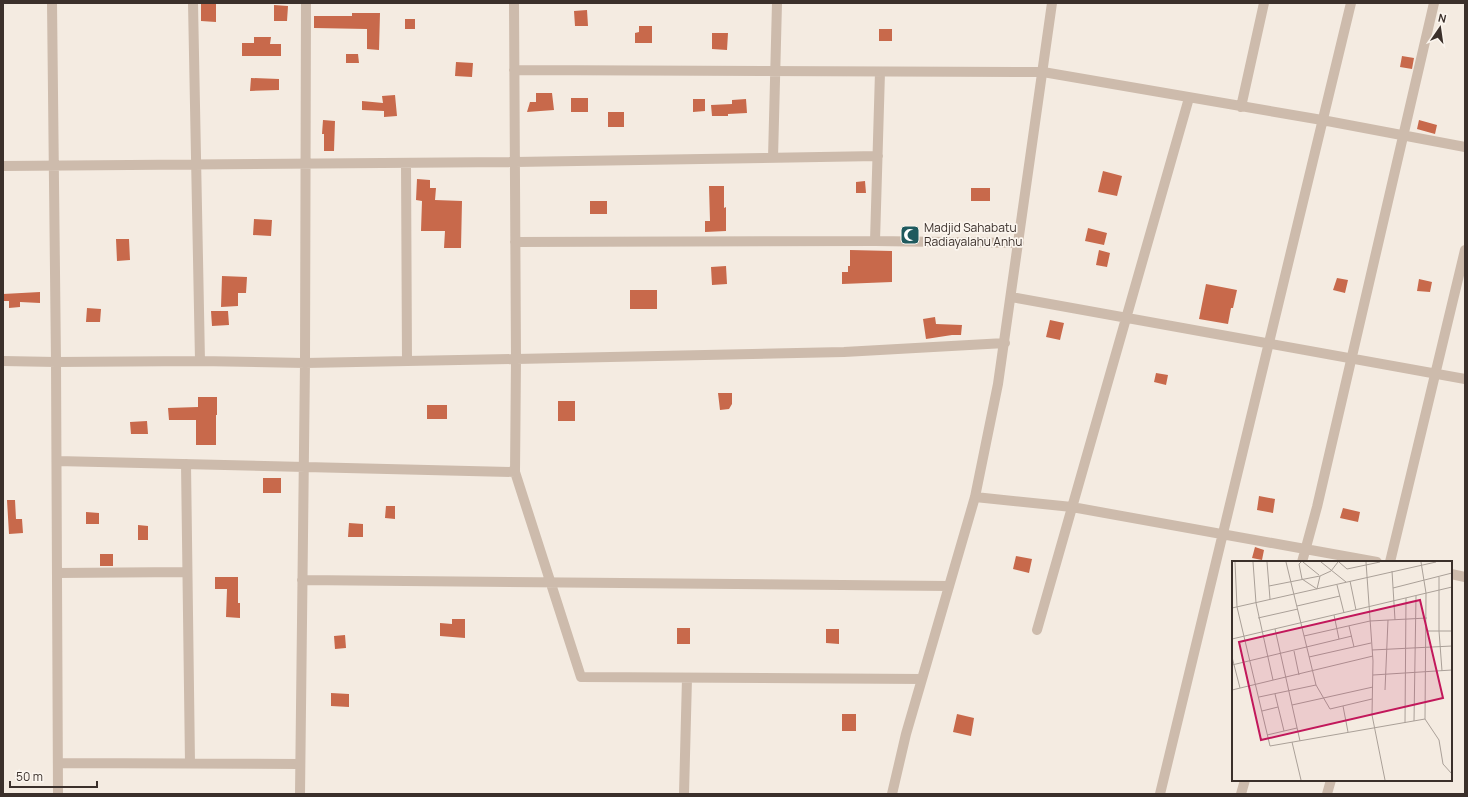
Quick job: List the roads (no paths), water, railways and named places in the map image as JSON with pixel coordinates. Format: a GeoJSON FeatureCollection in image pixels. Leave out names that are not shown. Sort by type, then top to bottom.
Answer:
{"type":"FeatureCollection","features":[{"type":"Feature","properties":{"kind":"street"},"geometry":{"type":"LineString","coordinates":[[52,3],[57,461],[58,794]]}},
{"type":"Feature","properties":{"kind":"street"},"geometry":{"type":"LineString","coordinates":[[193,3],[200,361]]}},
{"type":"Feature","properties":{"kind":"street"},"geometry":{"type":"LineString","coordinates":[[300,794],[305,363],[306,3]]}},
{"type":"Feature","properties":{"kind":"street"},"geometry":{"type":"LineString","coordinates":[[514,3],[516,359],[515,472],[581,677],[922,679]]}},
{"type":"Feature","properties":{"kind":"street"},"geometry":{"type":"LineString","coordinates":[[773,158],[777,3]]}},
{"type":"Feature","properties":{"kind":"street"},"geometry":{"type":"LineString","coordinates":[[892,794],[906,734],[975,497],[998,384],[1052,3]]}},
{"type":"Feature","properties":{"kind":"street"},"geometry":{"type":"LineString","coordinates":[[1241,107],[1264,3]]}},
{"type":"Feature","properties":{"kind":"street"},"geometry":{"type":"LineString","coordinates":[[1160,794],[1351,3]]}},
{"type":"Feature","properties":{"kind":"street"},"geometry":{"type":"LineString","coordinates":[[1302,561],[1319,499],[1434,3]]}},
{"type":"Feature","properties":{"kind":"street"},"geometry":{"type":"LineString","coordinates":[[514,70],[1043,72],[1322,120],[1465,147]]}},
{"type":"Feature","properties":{"kind":"street"},"geometry":{"type":"LineString","coordinates":[[875,242],[880,72]]}},
{"type":"Feature","properties":{"kind":"street"},"geometry":{"type":"LineString","coordinates":[[1037,630],[1189,98]]}},
{"type":"Feature","properties":{"kind":"street"},"geometry":{"type":"LineString","coordinates":[[3,166],[515,162],[878,156]]}},
{"type":"Feature","properties":{"kind":"street"},"geometry":{"type":"LineString","coordinates":[[406,163],[407,361]]}},
{"type":"Feature","properties":{"kind":"street"},"geometry":{"type":"LineString","coordinates":[[515,242],[1019,243]]}},
{"type":"Feature","properties":{"kind":"street"},"geometry":{"type":"LineString","coordinates":[[1390,561],[1465,251]]}},
{"type":"Feature","properties":{"kind":"street"},"geometry":{"type":"LineString","coordinates":[[1011,297],[1465,379]]}},
{"type":"Feature","properties":{"kind":"street"},"geometry":{"type":"LineString","coordinates":[[3,360],[56,362],[200,361],[305,363],[844,352],[1005,343]]}},
{"type":"Feature","properties":{"kind":"street"},"geometry":{"type":"LineString","coordinates":[[57,461],[515,472]]}},
{"type":"Feature","properties":{"kind":"street"},"geometry":{"type":"LineString","coordinates":[[186,464],[190,763]]}},
{"type":"Feature","properties":{"kind":"street"},"geometry":{"type":"LineString","coordinates":[[975,497],[1072,507],[1371,561]]}},
{"type":"Feature","properties":{"kind":"street"},"geometry":{"type":"LineString","coordinates":[[57,573],[187,572]]}},
{"type":"Feature","properties":{"kind":"street"},"geometry":{"type":"LineString","coordinates":[[1452,574],[1465,577]]}},
{"type":"Feature","properties":{"kind":"street"},"geometry":{"type":"LineString","coordinates":[[302,580],[949,586]]}},
{"type":"Feature","properties":{"kind":"street"},"geometry":{"type":"LineString","coordinates":[[684,794],[687,678]]}},
{"type":"Feature","properties":{"kind":"street"},"geometry":{"type":"LineString","coordinates":[[58,763],[300,764]]}},
{"type":"Feature","properties":{"kind":"street"},"geometry":{"type":"LineString","coordinates":[[1241,794],[1245,781]]}},
{"type":"Feature","properties":{"kind":"street"},"geometry":{"type":"LineString","coordinates":[[1327,794],[1331,781]]}},
{"type":"Feature","properties":{"kind":"place","name":"Madjid Sahabatu Radiayalahu Anhu"},"geometry":{"type":"Point","coordinates":[910,235]}}]}
